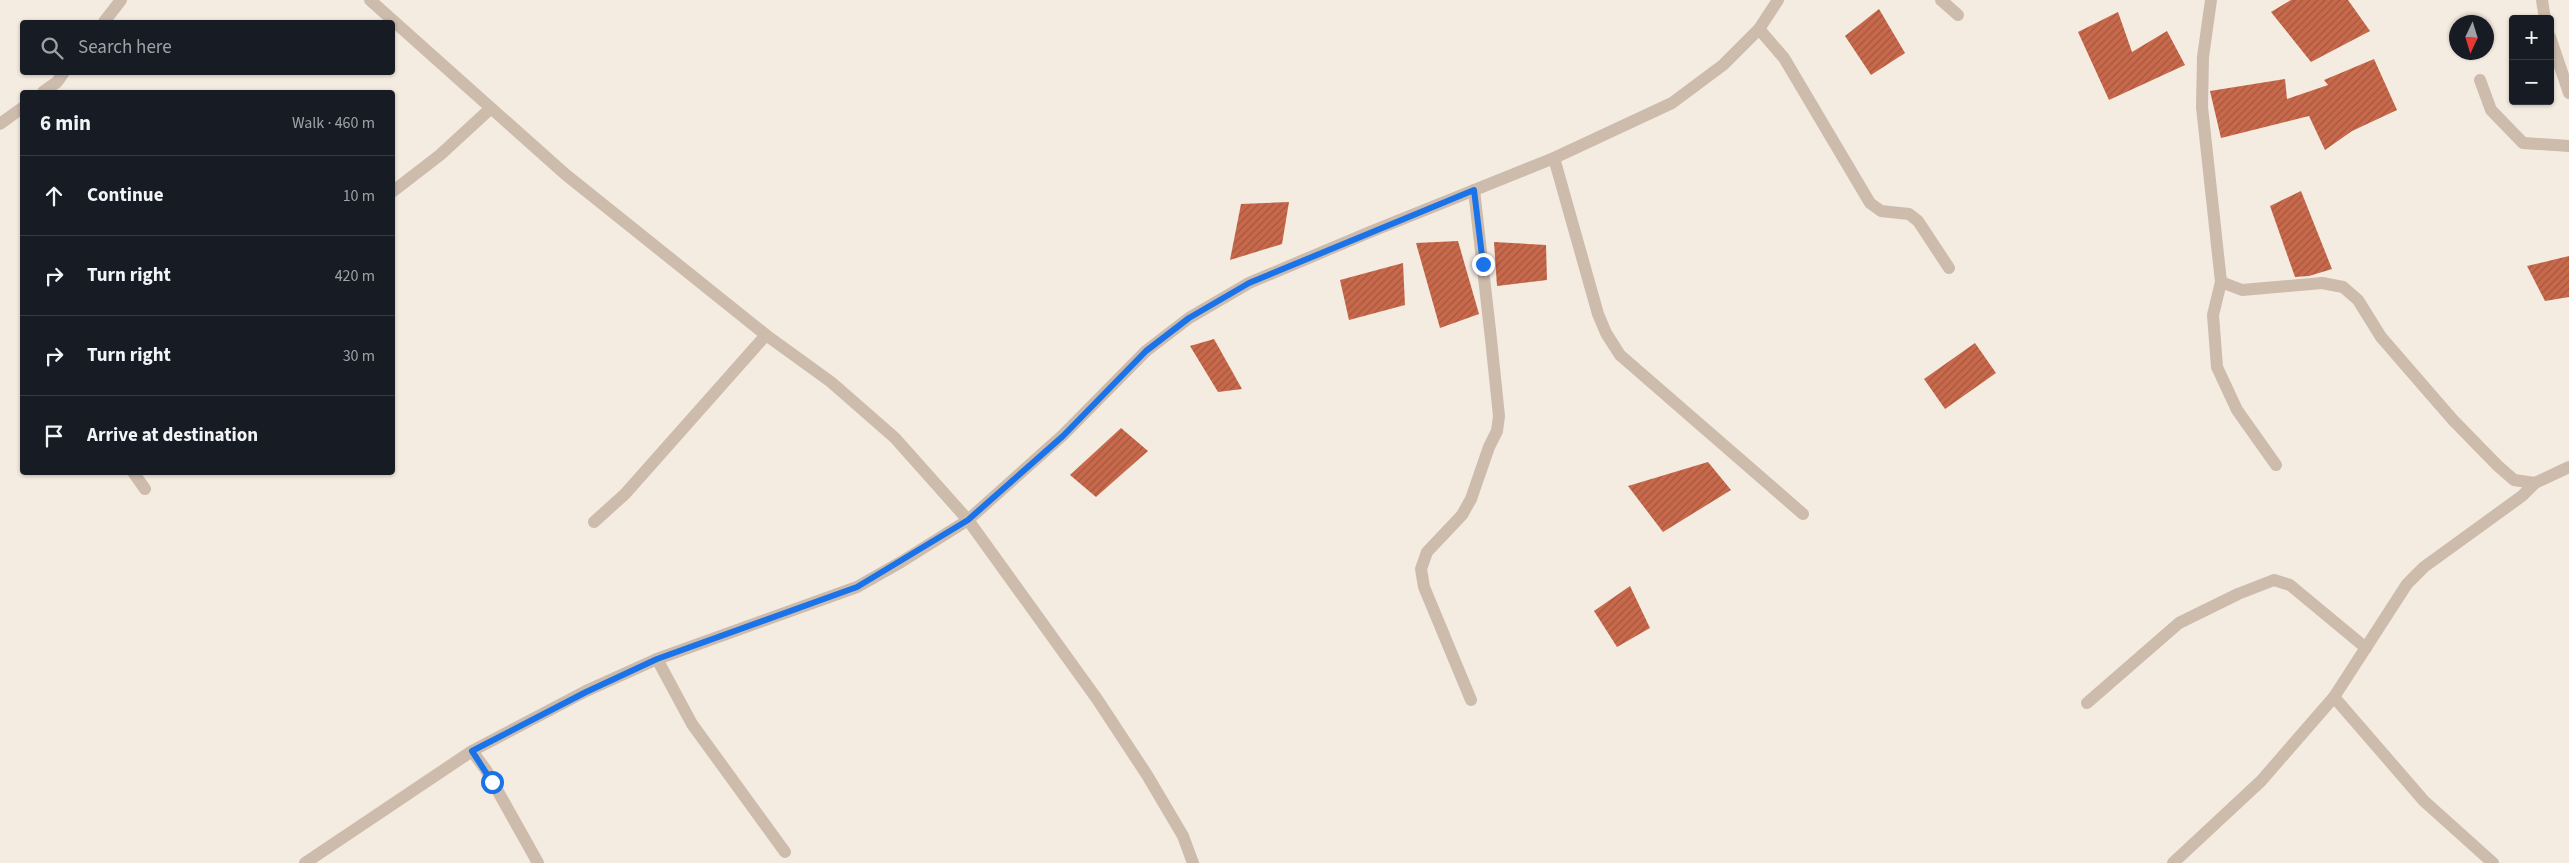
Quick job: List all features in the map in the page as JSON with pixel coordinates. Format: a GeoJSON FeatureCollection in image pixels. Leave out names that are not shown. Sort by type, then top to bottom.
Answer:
{"type":"FeatureCollection","features":[{"type":"Feature","properties":{"kind":"street"},"geometry":{"type":"LineString","coordinates":[[106,20],[121,0]]}},
{"type":"Feature","properties":{"kind":"street"},"geometry":{"type":"LineString","coordinates":[[373,0],[394,20]]}},
{"type":"Feature","properties":{"kind":"street"},"geometry":{"type":"LineString","coordinates":[[305,863],[472,751],[586,692],[657,659],[857,587],[968,520],[1063,436],[1146,351],[1189,318],[1249,283],[1554,158],[1672,103],[1723,65],[1760,29],[1778,0]]}},
{"type":"Feature","properties":{"kind":"street"},"geometry":{"type":"LineString","coordinates":[[1941,0],[1958,15]]}},
{"type":"Feature","properties":{"kind":"street"},"geometry":{"type":"LineString","coordinates":[[2211,0],[2203,57],[2202,107],[2221,282],[2213,315],[2217,368],[2237,410],[2276,465]]}},
{"type":"Feature","properties":{"kind":"street"},"geometry":{"type":"LineString","coordinates":[[2542,0],[2544,15]]}},
{"type":"Feature","properties":{"kind":"street"},"geometry":{"type":"LineString","coordinates":[[395,20],[490,109],[641,237],[766,335],[831,382],[896,438],[968,520],[1097,699],[1178,828],[1194,863]]}},
{"type":"Feature","properties":{"kind":"street"},"geometry":{"type":"LineString","coordinates":[[1760,29],[1784,58],[1870,203],[1880,211],[1908,214],[1918,221],[1949,268]]}},
{"type":"Feature","properties":{"kind":"street"},"geometry":{"type":"LineString","coordinates":[[2554,49],[2569,92]]}},
{"type":"Feature","properties":{"kind":"street"},"geometry":{"type":"LineString","coordinates":[[46,90],[57,82],[62,75]]}},
{"type":"Feature","properties":{"kind":"street"},"geometry":{"type":"LineString","coordinates":[[2480,80],[2491,110],[2523,143],[2569,146]]}},
{"type":"Feature","properties":{"kind":"street"},"geometry":{"type":"LineString","coordinates":[[0,124],[20,109]]}},
{"type":"Feature","properties":{"kind":"street"},"geometry":{"type":"LineString","coordinates":[[395,190],[440,155],[490,109]]}},
{"type":"Feature","properties":{"kind":"street"},"geometry":{"type":"LineString","coordinates":[[1554,158],[1598,314],[1606,333],[1620,356],[1804,514]]}},
{"type":"Feature","properties":{"kind":"street"},"geometry":{"type":"LineString","coordinates":[[1471,700],[1424,587],[1421,569],[1427,552],[1462,515],[1471,499],[1489,447],[1497,432],[1498,416],[1491,339],[1474,190]]}},
{"type":"Feature","properties":{"kind":"street"},"geometry":{"type":"LineString","coordinates":[[2221,282],[2242,290],[2322,284],[2343,287],[2358,300],[2381,337],[2435,399],[2498,466],[2514,480],[2535,483]]}},
{"type":"Feature","properties":{"kind":"street"},"geometry":{"type":"LineString","coordinates":[[594,522],[626,494],[766,335]]}},
{"type":"Feature","properties":{"kind":"street"},"geometry":{"type":"LineString","coordinates":[[2173,863],[2261,781],[2334,697],[2408,584],[2424,566],[2522,496],[2535,483],[2569,467]]}},
{"type":"Feature","properties":{"kind":"street"},"geometry":{"type":"LineString","coordinates":[[135,475],[145,489]]}},
{"type":"Feature","properties":{"kind":"street"},"geometry":{"type":"LineString","coordinates":[[2087,703],[2178,623],[2238,594],[2274,580],[2290,585],[2366,648]]}},
{"type":"Feature","properties":{"kind":"street"},"geometry":{"type":"LineString","coordinates":[[657,659],[692,724],[785,852]]}},
{"type":"Feature","properties":{"kind":"street"},"geometry":{"type":"LineString","coordinates":[[2334,697],[2424,801],[2493,863]]}},
{"type":"Feature","properties":{"kind":"street"},"geometry":{"type":"LineString","coordinates":[[472,751],[486,770],[538,863]]}},
{"type":"Feature","properties":{"kind":"building"},"geometry":{"type":"Polygon","coordinates":[[[2291,0],[2348,0],[2370,31],[2311,62],[2271,12],[2291,0]]]}},
{"type":"Feature","properties":{"kind":"building"},"geometry":{"type":"Polygon","coordinates":[[[1879,9],[1905,53],[1871,75],[1845,36],[1879,9]]]}},
{"type":"Feature","properties":{"kind":"building"},"geometry":{"type":"Polygon","coordinates":[[[2118,12],[2132,52],[2167,31],[2185,65],[2109,100],[2078,32],[2118,12]]]}},
{"type":"Feature","properties":{"kind":"building"},"geometry":{"type":"Polygon","coordinates":[[[2374,59],[2397,110],[2352,131],[2325,150],[2309,116],[2221,138],[2210,91],[2285,79],[2287,99],[2328,85],[2324,80],[2374,59]]]}},
{"type":"Feature","properties":{"kind":"building"},"geometry":{"type":"Polygon","coordinates":[[[2301,191],[2332,269],[2309,276],[2295,277],[2270,206],[2301,191]]]}},
{"type":"Feature","properties":{"kind":"building"},"geometry":{"type":"Polygon","coordinates":[[[1289,202],[1282,244],[1230,260],[1241,204],[1289,202]]]}},
{"type":"Feature","properties":{"kind":"building"},"geometry":{"type":"Polygon","coordinates":[[[1458,241],[1479,314],[1440,328],[1416,243],[1458,241]]]}},
{"type":"Feature","properties":{"kind":"building"},"geometry":{"type":"Polygon","coordinates":[[[1494,242],[1546,245],[1547,280],[1497,286],[1494,242]]]}},
{"type":"Feature","properties":{"kind":"building"},"geometry":{"type":"Polygon","coordinates":[[[2569,256],[2569,297],[2545,301],[2527,266],[2569,256]]]}},
{"type":"Feature","properties":{"kind":"building"},"geometry":{"type":"Polygon","coordinates":[[[1403,263],[1405,305],[1349,320],[1340,280],[1403,263]]]}},
{"type":"Feature","properties":{"kind":"building"},"geometry":{"type":"Polygon","coordinates":[[[1214,339],[1242,389],[1218,392],[1190,346],[1214,339]]]}},
{"type":"Feature","properties":{"kind":"building"},"geometry":{"type":"Polygon","coordinates":[[[1975,343],[1996,373],[1945,409],[1924,379],[1975,343]]]}},
{"type":"Feature","properties":{"kind":"building"},"geometry":{"type":"Polygon","coordinates":[[[1121,428],[1148,451],[1096,497],[1070,475],[1121,428]]]}},
{"type":"Feature","properties":{"kind":"building"},"geometry":{"type":"Polygon","coordinates":[[[1708,462],[1731,490],[1663,532],[1628,486],[1708,462]]]}},
{"type":"Feature","properties":{"kind":"building"},"geometry":{"type":"Polygon","coordinates":[[[1630,586],[1650,628],[1617,647],[1594,611],[1630,586]]]}},
{"type":"Feature","properties":{"kind":"route"},"geometry":{"type":"LineString","coordinates":[[492,782],[472,751],[586,692],[657,659],[857,587],[968,520],[1063,436],[1146,351],[1189,318],[1249,283],[1474,190],[1483,264]]}}]}
